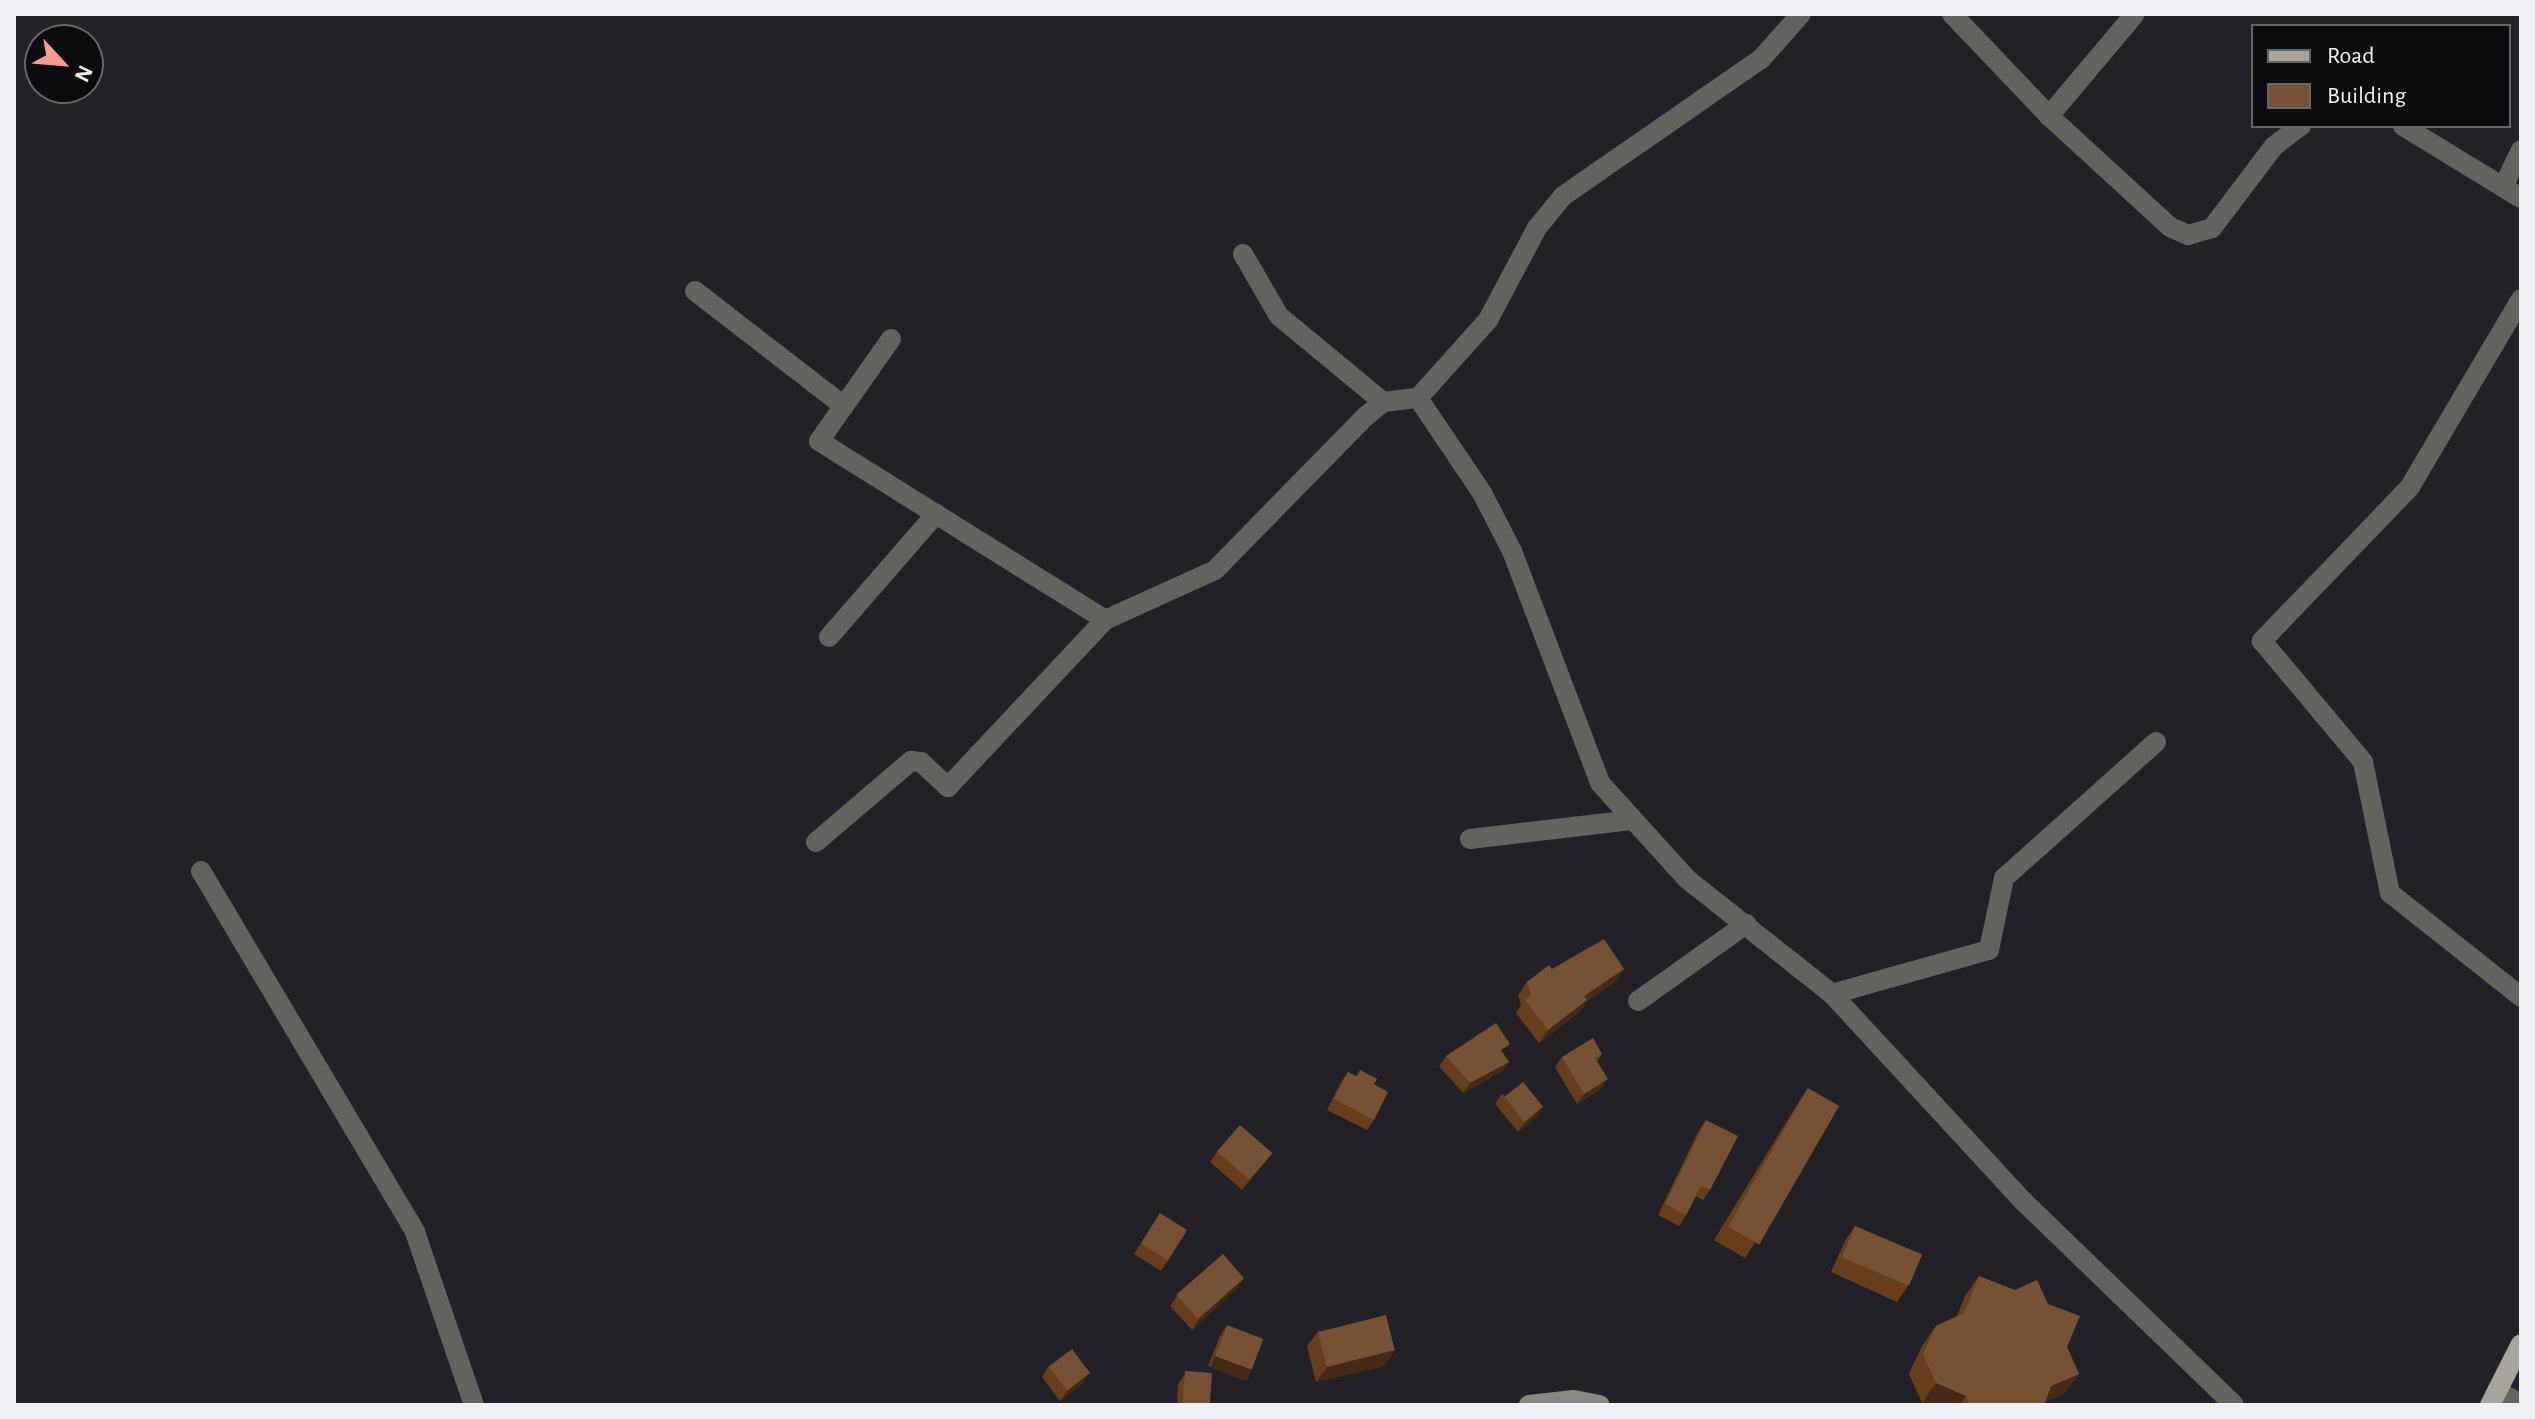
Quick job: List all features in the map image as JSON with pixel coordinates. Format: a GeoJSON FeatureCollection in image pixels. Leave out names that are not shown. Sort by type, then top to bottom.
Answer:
{"type":"FeatureCollection","features":[{"type":"Feature","properties":{"kind":"main road"},"geometry":{"type":"LineString","coordinates":[[2494,1398],[2521,1344]]}},
{"type":"Feature","properties":{"kind":"street"},"geometry":{"type":"LineString","coordinates":[[816,842],[911,761],[921,762],[948,787],[1105,620],[1215,570],[1383,402],[1418,398],[1488,320],[1537,228],[1563,196],[1761,59],[1801,14]]}},
{"type":"Feature","properties":{"kind":"street"},"geometry":{"type":"LineString","coordinates":[[1952,14],[2049,116],[2170,227],[2188,235],[2212,228],[2274,146],[2298,128]]}},
{"type":"Feature","properties":{"kind":"street"},"geometry":{"type":"LineString","coordinates":[[2049,116],[2135,14]]}},
{"type":"Feature","properties":{"kind":"street"},"geometry":{"type":"LineString","coordinates":[[2406,128],[2512,192],[2521,150]]}},
{"type":"Feature","properties":{"kind":"street"},"geometry":{"type":"LineString","coordinates":[[1243,254],[1279,316],[1383,402]]}},
{"type":"Feature","properties":{"kind":"street"},"geometry":{"type":"LineString","coordinates":[[695,291],[844,406]]}},
{"type":"Feature","properties":{"kind":"street"},"geometry":{"type":"LineString","coordinates":[[2521,299],[2410,487],[2262,641],[2363,762],[2390,893],[2521,997]]}},
{"type":"Feature","properties":{"kind":"street"},"geometry":{"type":"LineString","coordinates":[[891,339],[819,441],[1105,620]]}},
{"type":"Feature","properties":{"kind":"street"},"geometry":{"type":"LineString","coordinates":[[1418,398],[1482,493],[1506,539],[1546,631],[1600,783],[1687,879],[1832,994],[2023,1201],[2234,1405]]}},
{"type":"Feature","properties":{"kind":"street"},"geometry":{"type":"LineString","coordinates":[[829,637],[936,514]]}},
{"type":"Feature","properties":{"kind":"street"},"geometry":{"type":"LineString","coordinates":[[1832,994],[1989,950],[2004,878],[2156,742]]}},
{"type":"Feature","properties":{"kind":"street"},"geometry":{"type":"LineString","coordinates":[[1470,839],[1631,820]]}},
{"type":"Feature","properties":{"kind":"street"},"geometry":{"type":"LineString","coordinates":[[201,871],[415,1232],[474,1405]]}},
{"type":"Feature","properties":{"kind":"street"},"geometry":{"type":"LineString","coordinates":[[1638,1001],[1746,924]]}},
{"type":"Feature","properties":{"kind":"street"},"geometry":{"type":"LineString","coordinates":[[2494,1398],[2521,1404]]}},
{"type":"Feature","properties":{"kind":"street"},"geometry":{"type":"LineString","coordinates":[[1529,1405],[1574,1400],[1600,1405]]}},
{"type":"Feature","properties":{"kind":"building"},"geometry":{"type":"Polygon","coordinates":[[[1604,939],[1624,969],[1584,996],[1587,1000],[1548,1030],[1525,1000],[1531,995],[1527,982],[1549,965],[1552,969],[1604,939]]]}},
{"type":"Feature","properties":{"kind":"building"},"geometry":{"type":"Polygon","coordinates":[[[1496,1023],[1510,1044],[1501,1050],[1509,1062],[1470,1083],[1446,1056],[1496,1023]]]}},
{"type":"Feature","properties":{"kind":"building"},"geometry":{"type":"Polygon","coordinates":[[[1593,1038],[1602,1054],[1595,1058],[1608,1079],[1584,1094],[1562,1057],[1593,1038]]]}},
{"type":"Feature","properties":{"kind":"building"},"geometry":{"type":"Polygon","coordinates":[[[1360,1070],[1377,1079],[1374,1084],[1388,1092],[1374,1120],[1334,1099],[1348,1072],[1357,1077],[1360,1070]]]}},
{"type":"Feature","properties":{"kind":"building"},"geometry":{"type":"Polygon","coordinates":[[[1523,1082],[1543,1107],[1524,1122],[1504,1097],[1523,1082]]]}},
{"type":"Feature","properties":{"kind":"building"},"geometry":{"type":"Polygon","coordinates":[[[1808,1088],[1839,1106],[1759,1245],[1728,1227],[1808,1088]]]}},
{"type":"Feature","properties":{"kind":"building"},"geometry":{"type":"Polygon","coordinates":[[[1706,1120],[1738,1136],[1710,1190],[1701,1186],[1686,1215],[1665,1204],[1706,1120]]]}},
{"type":"Feature","properties":{"kind":"building"},"geometry":{"type":"Polygon","coordinates":[[[1240,1125],[1272,1153],[1249,1180],[1217,1151],[1240,1125]]]}},
{"type":"Feature","properties":{"kind":"building"},"geometry":{"type":"Polygon","coordinates":[[[1160,1213],[1187,1230],[1168,1260],[1141,1244],[1160,1213]]]}},
{"type":"Feature","properties":{"kind":"building"},"geometry":{"type":"Polygon","coordinates":[[[1855,1226],[1922,1255],[1909,1286],[1842,1257],[1855,1226]]]}},
{"type":"Feature","properties":{"kind":"building"},"geometry":{"type":"Polygon","coordinates":[[[1223,1254],[1244,1278],[1197,1319],[1176,1295],[1223,1254]]]}},
{"type":"Feature","properties":{"kind":"building"},"geometry":{"type":"Polygon","coordinates":[[[1979,1276],[2015,1290],[2037,1280],[2048,1304],[2080,1316],[2067,1347],[2079,1374],[2051,1386],[2044,1405],[1970,1405],[1966,1396],[1936,1383],[1923,1354],[1936,1326],[1964,1313],[1979,1276]]]}},
{"type":"Feature","properties":{"kind":"building"},"geometry":{"type":"Polygon","coordinates":[[[1386,1315],[1395,1350],[1327,1367],[1318,1332],[1386,1315]]]}},
{"type":"Feature","properties":{"kind":"building"},"geometry":{"type":"Polygon","coordinates":[[[1227,1325],[1263,1339],[1252,1370],[1215,1356],[1227,1325]]]}},
{"type":"Feature","properties":{"kind":"building"},"geometry":{"type":"Polygon","coordinates":[[[1072,1349],[1090,1373],[1067,1390],[1049,1366],[1072,1349]]]}},
{"type":"Feature","properties":{"kind":"building"},"geometry":{"type":"Polygon","coordinates":[[[1185,1371],[1212,1373],[1210,1405],[1183,1403],[1185,1371]]]}}]}
